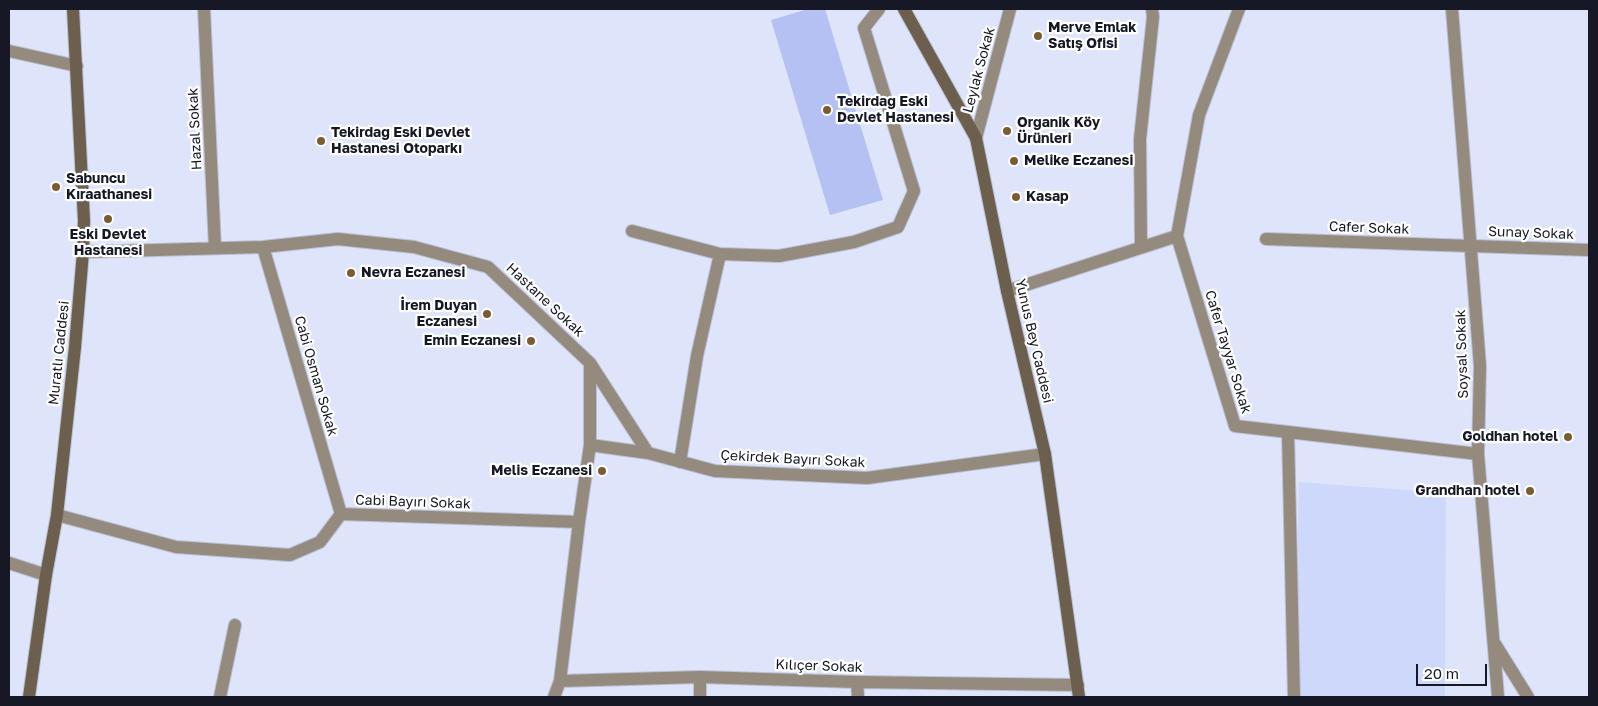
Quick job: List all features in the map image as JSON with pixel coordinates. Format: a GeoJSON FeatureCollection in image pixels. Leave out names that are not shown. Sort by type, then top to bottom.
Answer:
{"type":"FeatureCollection","features":[{"type":"Feature","properties":{"kind":"street","name":"Muratlı Caddesi"},"geometry":{"type":"LineString","coordinates":[[29,697],[46,575],[57,515],[83,252],[84,220],[73,9]]}},
{"type":"Feature","properties":{"kind":"street","name":"Hazal Sokak"},"geometry":{"type":"LineString","coordinates":[[204,9],[215,248]]}},
{"type":"Feature","properties":{"kind":"street"},"geometry":{"type":"LineString","coordinates":[[632,231],[720,254],[779,256],[854,242],[898,227],[914,191],[864,28],[879,9]]}},
{"type":"Feature","properties":{"kind":"street","name":"Yunus Bey Caddesi"},"geometry":{"type":"LineString","coordinates":[[904,9],[976,138],[1007,291],[1046,454],[1078,691]]}},
{"type":"Feature","properties":{"kind":"street","name":"Leylak Sokak"},"geometry":{"type":"LineString","coordinates":[[976,138],[1010,9]]}},
{"type":"Feature","properties":{"kind":"street","name":"Cafer Tayyar Sokak"},"geometry":{"type":"LineString","coordinates":[[1239,9],[1199,115],[1177,236],[1235,426],[1288,432]]}},
{"type":"Feature","properties":{"kind":"street","name":"Soysal Sokak"},"geometry":{"type":"LineString","coordinates":[[1452,9],[1472,246],[1480,366],[1478,454],[1498,697]]}},
{"type":"Feature","properties":{"kind":"street"},"geometry":{"type":"LineString","coordinates":[[1141,247],[1140,139],[1152,13]]}},
{"type":"Feature","properties":{"kind":"street"},"geometry":{"type":"LineString","coordinates":[[9,51],[77,66]]}},
{"type":"Feature","properties":{"kind":"street"},"geometry":{"type":"LineString","coordinates":[[1007,291],[1177,236]]}},
{"type":"Feature","properties":{"kind":"street","name":"Hastane Sokak"},"geometry":{"type":"LineString","coordinates":[[83,252],[263,247],[338,239],[414,247],[488,267],[590,362]]}},
{"type":"Feature","properties":{"kind":"street","name":"Cafer Sokak"},"geometry":{"type":"LineString","coordinates":[[1266,240],[1472,246]]}},
{"type":"Feature","properties":{"kind":"street","name":"Sunay Sokak"},"geometry":{"type":"LineString","coordinates":[[1472,246],[1589,250]]}},
{"type":"Feature","properties":{"kind":"street","name":"Cabi Osman Sokak"},"geometry":{"type":"LineString","coordinates":[[263,247],[341,514]]}},
{"type":"Feature","properties":{"kind":"street"},"geometry":{"type":"LineString","coordinates":[[680,462],[697,356],[720,254]]}},
{"type":"Feature","properties":{"kind":"street"},"geometry":{"type":"LineString","coordinates":[[554,697],[560,681],[590,445],[590,362]]}},
{"type":"Feature","properties":{"kind":"street"},"geometry":{"type":"LineString","coordinates":[[590,362],[648,453]]}},
{"type":"Feature","properties":{"kind":"street"},"geometry":{"type":"LineString","coordinates":[[1294,697],[1288,432],[1478,454]]}},
{"type":"Feature","properties":{"kind":"street","name":"Çekirdek Bayırı Sokak"},"geometry":{"type":"LineString","coordinates":[[590,445],[648,453],[715,471],[867,478],[1046,454]]}},
{"type":"Feature","properties":{"kind":"street","name":"Cabi Bayırı Sokak"},"geometry":{"type":"LineString","coordinates":[[57,515],[176,547],[290,555],[320,542],[341,514],[579,522]]}},
{"type":"Feature","properties":{"kind":"street"},"geometry":{"type":"LineString","coordinates":[[9,563],[46,575]]}},
{"type":"Feature","properties":{"kind":"street"},"geometry":{"type":"LineString","coordinates":[[220,697],[235,624]]}},
{"type":"Feature","properties":{"kind":"street"},"geometry":{"type":"LineString","coordinates":[[1494,642],[1528,697]]}},
{"type":"Feature","properties":{"kind":"street"},"geometry":{"type":"LineString","coordinates":[[700,677],[700,697]]}},
{"type":"Feature","properties":{"kind":"street","name":"Kılıçer Sokak"},"geometry":{"type":"LineString","coordinates":[[560,681],[700,677],[1078,691]]}},
{"type":"Feature","properties":{"kind":"street"},"geometry":{"type":"LineString","coordinates":[[857,682],[858,697]]}},
{"type":"Feature","properties":{"kind":"shaded area"},"geometry":{"type":"Polygon","coordinates":[[[1299,482],[1446,493],[1445,697],[1295,697],[1299,482]]]}},
{"type":"Feature","properties":{"kind":"building","name":"Tekirdağ Eski Devlet Hastanesi"},"geometry":{"type":"Polygon","coordinates":[[[808,9],[825,9],[883,200],[830,215],[771,20],[808,9]]]}},
{"type":"Feature","properties":{"kind":"place","name":"Merve Emlak Satış Ofisi"},"geometry":{"type":"Point","coordinates":[1038,36]}},
{"type":"Feature","properties":{"kind":"place","name":"Tekirdağ Eski Devlet Hastanesi"},"geometry":{"type":"Point","coordinates":[827,110]}},
{"type":"Feature","properties":{"kind":"place","name":"Organik Köy Ürünleri"},"geometry":{"type":"Point","coordinates":[1007,131]}},
{"type":"Feature","properties":{"kind":"place","name":"Tekirdağ Eski Devlet Hastanesi Otoparkı"},"geometry":{"type":"Point","coordinates":[321,141]}},
{"type":"Feature","properties":{"kind":"place","name":"Melike Eczanesi"},"geometry":{"type":"Point","coordinates":[1014,161]}},
{"type":"Feature","properties":{"kind":"place","name":"Sabuncu Kıraathanesi"},"geometry":{"type":"Point","coordinates":[56,187]}},
{"type":"Feature","properties":{"kind":"place","name":"Kasap"},"geometry":{"type":"Point","coordinates":[1016,197]}},
{"type":"Feature","properties":{"kind":"place","name":"Eski Devlet Hastanesi"},"geometry":{"type":"Point","coordinates":[108,219]}},
{"type":"Feature","properties":{"kind":"place","name":"Nevra Eczanesi"},"geometry":{"type":"Point","coordinates":[351,273]}},
{"type":"Feature","properties":{"kind":"place","name":"İrem Duyan Eczanesi"},"geometry":{"type":"Point","coordinates":[487,314]}},
{"type":"Feature","properties":{"kind":"place","name":"Emin Eczanesi"},"geometry":{"type":"Point","coordinates":[531,341]}},
{"type":"Feature","properties":{"kind":"place","name":"Goldhan hotel"},"geometry":{"type":"Point","coordinates":[1568,437]}},
{"type":"Feature","properties":{"kind":"place","name":"Melis Eczanesi"},"geometry":{"type":"Point","coordinates":[602,471]}},
{"type":"Feature","properties":{"kind":"place","name":"Grandhan hotel"},"geometry":{"type":"Point","coordinates":[1530,491]}}]}
